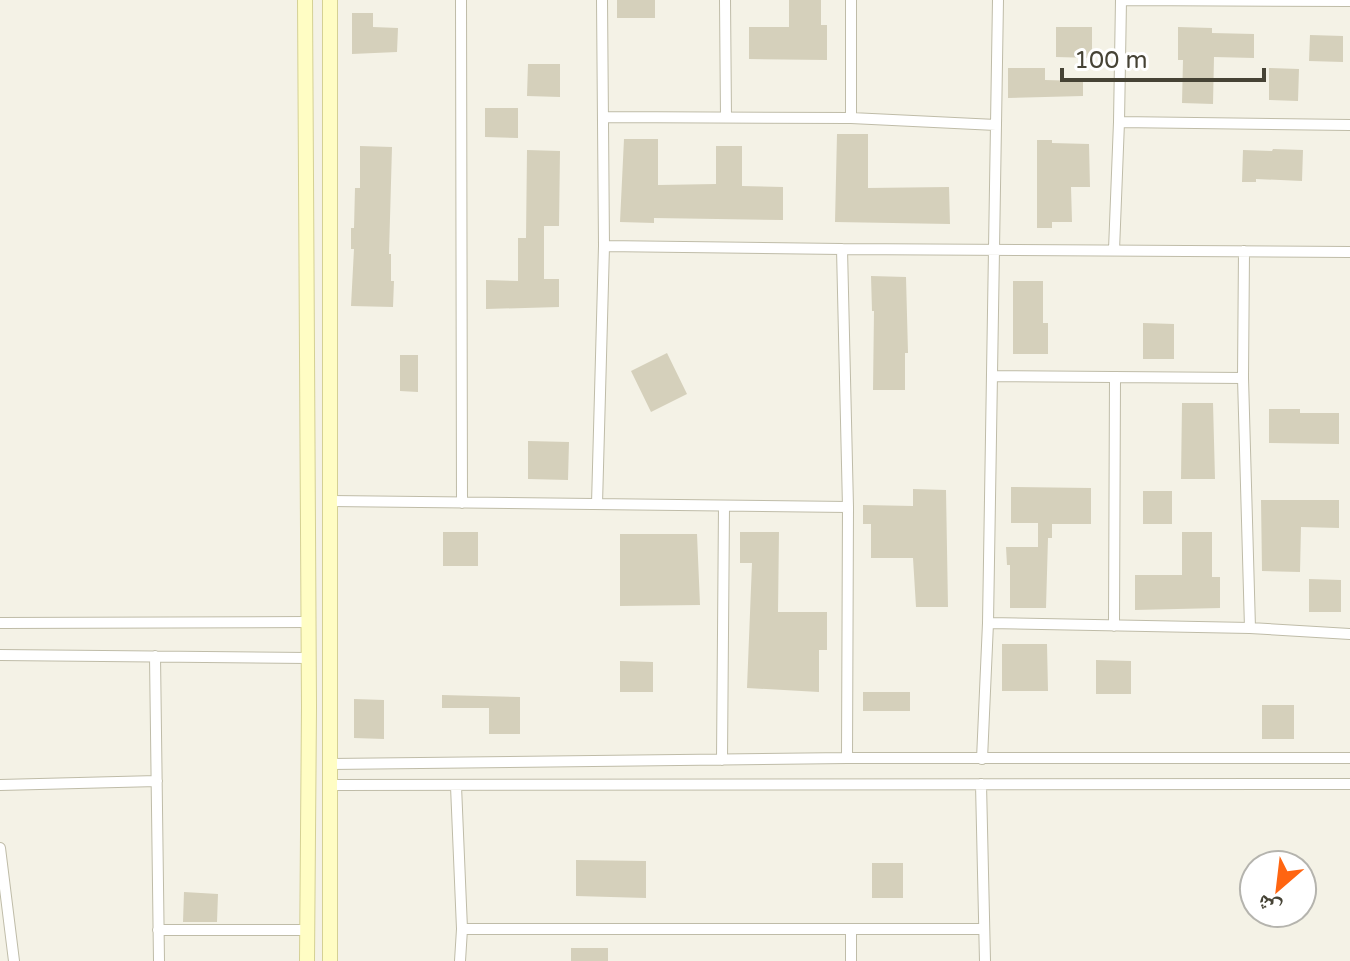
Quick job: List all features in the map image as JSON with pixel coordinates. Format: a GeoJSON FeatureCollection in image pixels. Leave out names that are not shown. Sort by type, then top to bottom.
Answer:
{"type":"FeatureCollection","features":[{"type":"Feature","properties":{"kind":"street"},"geometry":{"type":"LineString","coordinates":[[305,0],[307,961]]}},
{"type":"Feature","properties":{"kind":"street"},"geometry":{"type":"LineString","coordinates":[[330,0],[330,961]]}},
{"type":"Feature","properties":{"kind":"street"},"geometry":{"type":"LineString","coordinates":[[461,0],[462,503]]}},
{"type":"Feature","properties":{"kind":"street"},"geometry":{"type":"LineString","coordinates":[[597,504],[604,246],[602,0]]}},
{"type":"Feature","properties":{"kind":"street"},"geometry":{"type":"LineString","coordinates":[[725,0],[726,117]]}},
{"type":"Feature","properties":{"kind":"street"},"geometry":{"type":"LineString","coordinates":[[851,0],[851,118]]}},
{"type":"Feature","properties":{"kind":"street"},"geometry":{"type":"LineString","coordinates":[[982,759],[988,623],[998,0]]}},
{"type":"Feature","properties":{"kind":"street"},"geometry":{"type":"LineString","coordinates":[[1114,250],[1121,0],[1350,1]]}},
{"type":"Feature","properties":{"kind":"street"},"geometry":{"type":"LineString","coordinates":[[603,117],[851,118],[996,125]]}},
{"type":"Feature","properties":{"kind":"street"},"geometry":{"type":"LineString","coordinates":[[1119,122],[1350,125]]}},
{"type":"Feature","properties":{"kind":"street"},"geometry":{"type":"LineString","coordinates":[[604,246],[1350,252]]}},
{"type":"Feature","properties":{"kind":"street"},"geometry":{"type":"LineString","coordinates":[[842,249],[848,507],[847,758]]}},
{"type":"Feature","properties":{"kind":"street"},"geometry":{"type":"LineString","coordinates":[[1244,251],[1243,378],[1250,628]]}},
{"type":"Feature","properties":{"kind":"street"},"geometry":{"type":"LineString","coordinates":[[992,376],[1243,378]]}},
{"type":"Feature","properties":{"kind":"street"},"geometry":{"type":"LineString","coordinates":[[1114,626],[1115,377]]}},
{"type":"Feature","properties":{"kind":"street"},"geometry":{"type":"LineString","coordinates":[[331,501],[848,507]]}},
{"type":"Feature","properties":{"kind":"street"},"geometry":{"type":"LineString","coordinates":[[722,760],[724,506]]}},
{"type":"Feature","properties":{"kind":"street"},"geometry":{"type":"LineString","coordinates":[[0,623],[308,622]]}},
{"type":"Feature","properties":{"kind":"street"},"geometry":{"type":"LineString","coordinates":[[988,623],[1250,628],[1350,634]]}},
{"type":"Feature","properties":{"kind":"street"},"geometry":{"type":"LineString","coordinates":[[0,655],[308,658]]}},
{"type":"Feature","properties":{"kind":"street"},"geometry":{"type":"LineString","coordinates":[[155,656],[159,961]]}},
{"type":"Feature","properties":{"kind":"street"},"geometry":{"type":"LineString","coordinates":[[331,764],[847,758],[1350,758]]}},
{"type":"Feature","properties":{"kind":"street"},"geometry":{"type":"LineString","coordinates":[[0,785],[157,781]]}},
{"type":"Feature","properties":{"kind":"street"},"geometry":{"type":"LineString","coordinates":[[981,784],[985,961]]}},
{"type":"Feature","properties":{"kind":"street"},"geometry":{"type":"LineString","coordinates":[[330,785],[1350,784]]}},
{"type":"Feature","properties":{"kind":"street"},"geometry":{"type":"LineString","coordinates":[[456,786],[462,929],[460,961]]}},
{"type":"Feature","properties":{"kind":"street"},"geometry":{"type":"LineString","coordinates":[[0,848],[14,961]]}},
{"type":"Feature","properties":{"kind":"street"},"geometry":{"type":"LineString","coordinates":[[462,929],[984,929]]}},
{"type":"Feature","properties":{"kind":"street"},"geometry":{"type":"LineString","coordinates":[[851,929],[851,961]]}},
{"type":"Feature","properties":{"kind":"street"},"geometry":{"type":"LineString","coordinates":[[158,930],[307,930]]}},
{"type":"Feature","properties":{"kind":"building"},"geometry":{"type":"Polygon","coordinates":[[[617,0],[655,0],[655,18],[617,18],[617,0]]]}},
{"type":"Feature","properties":{"kind":"building"},"geometry":{"type":"Polygon","coordinates":[[[789,0],[821,0],[821,25],[827,25],[827,60],[749,59],[749,27],[789,27],[789,0]]]}},
{"type":"Feature","properties":{"kind":"building"},"geometry":{"type":"Polygon","coordinates":[[[352,13],[373,13],[373,27],[398,28],[397,52],[352,54],[352,13]]]}},
{"type":"Feature","properties":{"kind":"building"},"geometry":{"type":"Polygon","coordinates":[[[1056,27],[1092,27],[1092,58],[1056,57],[1056,27]]]}},
{"type":"Feature","properties":{"kind":"building"},"geometry":{"type":"Polygon","coordinates":[[[1178,27],[1212,28],[1212,33],[1254,34],[1254,58],[1214,57],[1213,104],[1182,103],[1183,60],[1178,60],[1178,27]]]}},
{"type":"Feature","properties":{"kind":"building"},"geometry":{"type":"Polygon","coordinates":[[[1310,35],[1343,36],[1343,62],[1309,61],[1310,35]]]}},
{"type":"Feature","properties":{"kind":"building"},"geometry":{"type":"Polygon","coordinates":[[[528,64],[560,64],[560,97],[527,96],[528,64]]]}},
{"type":"Feature","properties":{"kind":"building"},"geometry":{"type":"Polygon","coordinates":[[[1008,68],[1045,68],[1045,80],[1083,81],[1083,96],[1008,98],[1008,68]]]}},
{"type":"Feature","properties":{"kind":"building"},"geometry":{"type":"Polygon","coordinates":[[[1269,68],[1299,69],[1298,101],[1269,100],[1269,68]]]}},
{"type":"Feature","properties":{"kind":"building"},"geometry":{"type":"Polygon","coordinates":[[[485,108],[518,108],[518,138],[485,137],[485,108]]]}},
{"type":"Feature","properties":{"kind":"building"},"geometry":{"type":"Polygon","coordinates":[[[837,134],[868,134],[868,188],[949,187],[950,224],[835,222],[837,134]]]}},
{"type":"Feature","properties":{"kind":"building"},"geometry":{"type":"Polygon","coordinates":[[[624,139],[658,139],[658,185],[716,184],[716,146],[742,146],[742,186],[783,187],[783,220],[654,218],[654,223],[620,222],[624,139]]]}},
{"type":"Feature","properties":{"kind":"building"},"geometry":{"type":"Polygon","coordinates":[[[1037,140],[1089,144],[1090,187],[1071,187],[1072,222],[1052,222],[1052,228],[1037,228],[1037,140]]]}},
{"type":"Feature","properties":{"kind":"building"},"geometry":{"type":"Polygon","coordinates":[[[360,146],[392,147],[389,254],[391,281],[394,281],[393,307],[351,306],[354,249],[351,249],[351,228],[354,228],[355,188],[360,188],[360,146]]]}},
{"type":"Feature","properties":{"kind":"building"},"geometry":{"type":"Polygon","coordinates":[[[527,150],[560,151],[559,226],[544,226],[544,279],[559,279],[559,307],[486,309],[486,280],[518,281],[518,238],[526,238],[527,150]]]}},
{"type":"Feature","properties":{"kind":"building"},"geometry":{"type":"Polygon","coordinates":[[[1243,150],[1303,150],[1302,181],[1256,179],[1256,182],[1242,182],[1243,150]]]}},
{"type":"Feature","properties":{"kind":"building"},"geometry":{"type":"Polygon","coordinates":[[[871,276],[906,277],[908,353],[905,353],[905,390],[873,390],[871,276]]]}},
{"type":"Feature","properties":{"kind":"building"},"geometry":{"type":"Polygon","coordinates":[[[1013,281],[1043,281],[1043,323],[1048,323],[1048,354],[1013,354],[1013,281]]]}},
{"type":"Feature","properties":{"kind":"building"},"geometry":{"type":"Polygon","coordinates":[[[1143,323],[1174,324],[1174,359],[1143,359],[1143,323]]]}},
{"type":"Feature","properties":{"kind":"building"},"geometry":{"type":"Polygon","coordinates":[[[667,353],[687,394],[651,412],[631,371],[667,353]]]}},
{"type":"Feature","properties":{"kind":"building"},"geometry":{"type":"Polygon","coordinates":[[[400,355],[418,355],[418,392],[400,391],[400,355]]]}},
{"type":"Feature","properties":{"kind":"building"},"geometry":{"type":"Polygon","coordinates":[[[1182,403],[1213,403],[1215,479],[1181,479],[1182,403]]]}},
{"type":"Feature","properties":{"kind":"building"},"geometry":{"type":"Polygon","coordinates":[[[1269,409],[1339,413],[1339,444],[1269,443],[1269,409]]]}},
{"type":"Feature","properties":{"kind":"building"},"geometry":{"type":"Polygon","coordinates":[[[528,441],[569,442],[568,480],[528,479],[528,441]]]}},
{"type":"Feature","properties":{"kind":"building"},"geometry":{"type":"Polygon","coordinates":[[[1011,487],[1091,488],[1091,524],[1052,524],[1052,538],[1048,538],[1046,608],[1010,608],[1010,565],[1007,565],[1006,547],[1038,547],[1038,523],[1011,523],[1011,487]]]}},
{"type":"Feature","properties":{"kind":"building"},"geometry":{"type":"Polygon","coordinates":[[[913,489],[946,490],[948,607],[916,607],[913,558],[871,558],[871,524],[863,524],[863,505],[913,506],[913,489]]]}},
{"type":"Feature","properties":{"kind":"building"},"geometry":{"type":"Polygon","coordinates":[[[1143,491],[1172,491],[1172,524],[1143,524],[1143,491]]]}},
{"type":"Feature","properties":{"kind":"building"},"geometry":{"type":"Polygon","coordinates":[[[1261,500],[1339,500],[1339,528],[1301,527],[1300,572],[1262,571],[1261,500]]]}},
{"type":"Feature","properties":{"kind":"building"},"geometry":{"type":"Polygon","coordinates":[[[443,532],[478,532],[478,566],[443,566],[443,532]]]}},
{"type":"Feature","properties":{"kind":"building"},"geometry":{"type":"Polygon","coordinates":[[[740,532],[779,532],[778,612],[827,612],[827,650],[819,650],[819,692],[747,688],[752,563],[740,563],[740,532]]]}},
{"type":"Feature","properties":{"kind":"building"},"geometry":{"type":"Polygon","coordinates":[[[1182,532],[1212,532],[1212,577],[1220,577],[1220,608],[1135,610],[1135,575],[1182,575],[1182,532]]]}},
{"type":"Feature","properties":{"kind":"building"},"geometry":{"type":"Polygon","coordinates":[[[620,534],[697,534],[700,605],[620,606],[620,534]]]}},
{"type":"Feature","properties":{"kind":"building"},"geometry":{"type":"Polygon","coordinates":[[[1309,579],[1341,580],[1341,612],[1309,612],[1309,579]]]}},
{"type":"Feature","properties":{"kind":"building"},"geometry":{"type":"Polygon","coordinates":[[[1002,644],[1047,644],[1048,691],[1002,691],[1002,644]]]}},
{"type":"Feature","properties":{"kind":"building"},"geometry":{"type":"Polygon","coordinates":[[[1096,660],[1131,661],[1131,694],[1096,694],[1096,660]]]}},
{"type":"Feature","properties":{"kind":"building"},"geometry":{"type":"Polygon","coordinates":[[[620,661],[653,662],[653,692],[620,692],[620,661]]]}},
{"type":"Feature","properties":{"kind":"building"},"geometry":{"type":"Polygon","coordinates":[[[863,692],[910,692],[910,711],[863,711],[863,692]]]}},
{"type":"Feature","properties":{"kind":"building"},"geometry":{"type":"Polygon","coordinates":[[[442,695],[520,697],[520,734],[489,734],[489,708],[442,708],[442,695]]]}},
{"type":"Feature","properties":{"kind":"building"},"geometry":{"type":"Polygon","coordinates":[[[354,699],[384,700],[384,739],[354,738],[354,699]]]}},
{"type":"Feature","properties":{"kind":"building"},"geometry":{"type":"Polygon","coordinates":[[[1262,705],[1294,705],[1294,739],[1262,739],[1262,705]]]}},
{"type":"Feature","properties":{"kind":"building"},"geometry":{"type":"Polygon","coordinates":[[[576,860],[646,861],[646,898],[576,896],[576,860]]]}},
{"type":"Feature","properties":{"kind":"building"},"geometry":{"type":"Polygon","coordinates":[[[872,863],[903,863],[903,898],[872,898],[872,863]]]}},
{"type":"Feature","properties":{"kind":"building"},"geometry":{"type":"Polygon","coordinates":[[[184,892],[218,894],[217,922],[183,922],[184,892]]]}},
{"type":"Feature","properties":{"kind":"building"},"geometry":{"type":"Polygon","coordinates":[[[571,948],[608,948],[608,961],[571,961],[571,948]]]}}]}
